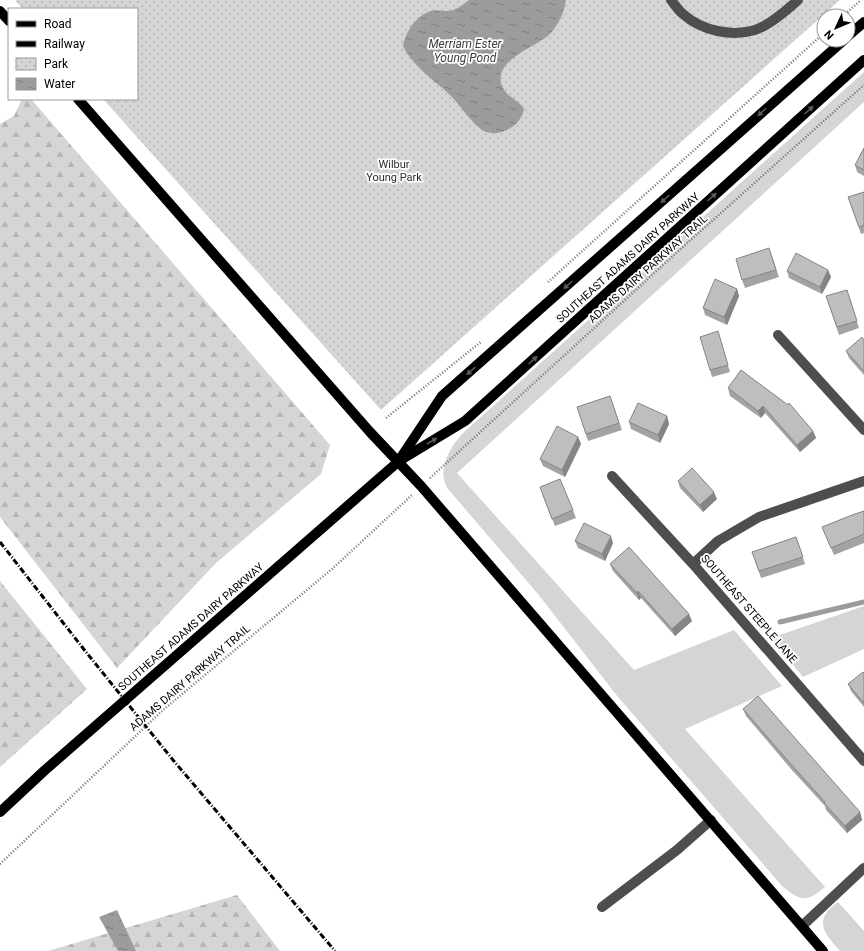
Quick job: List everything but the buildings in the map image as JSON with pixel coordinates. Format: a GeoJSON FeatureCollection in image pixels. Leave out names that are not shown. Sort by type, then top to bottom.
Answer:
{"type":"FeatureCollection","features":[{"type":"Feature","properties":{"kind":"main road"},"geometry":{"type":"LineString","coordinates":[[0,10],[8,20]]}},
{"type":"Feature","properties":{"kind":"main road"},"geometry":{"type":"LineString","coordinates":[[856,29],[864,22]]}},
{"type":"Feature","properties":{"kind":"main road","name":"SOUTHEAST ADAMS DAIRY PARKWAY"},"geometry":{"type":"LineString","coordinates":[[399,461],[442,396],[835,48]]}},
{"type":"Feature","properties":{"kind":"main road","name":"SOUTHEAST ADAMS DAIRY PARKWAY"},"geometry":{"type":"LineString","coordinates":[[0,812],[44,771],[399,461],[465,421],[864,60]]}},
{"type":"Feature","properties":{"kind":"main road"},"geometry":{"type":"LineString","coordinates":[[79,100],[370,432],[399,461],[824,951]]}},
{"type":"Feature","properties":{"kind":"street"},"geometry":{"type":"LineString","coordinates":[[672,0],[683,14],[702,26],[722,32],[739,33],[756,30],[782,14],[798,0]]}},
{"type":"Feature","properties":{"kind":"street"},"geometry":{"type":"LineString","coordinates":[[778,335],[864,430]]}},
{"type":"Feature","properties":{"kind":"street","name":"SOUTHEAST STEEPLE LANE"},"geometry":{"type":"LineString","coordinates":[[612,476],[694,564],[864,760]]}},
{"type":"Feature","properties":{"kind":"street"},"geometry":{"type":"LineString","coordinates":[[694,564],[718,541],[759,517],[864,481]]}},
{"type":"Feature","properties":{"kind":"street"},"geometry":{"type":"LineString","coordinates":[[602,907],[677,850],[711,820]]}},
{"type":"Feature","properties":{"kind":"street"},"geometry":{"type":"LineString","coordinates":[[802,926],[864,868]]}},
{"type":"Feature","properties":{"kind":"path"},"geometry":{"type":"LineString","coordinates":[[852,8],[861,0]]}},
{"type":"Feature","properties":{"kind":"path"},"geometry":{"type":"LineString","coordinates":[[545,285],[816,40]]}},
{"type":"Feature","properties":{"kind":"path","name":"ADAMS DAIRY PARKWAY TRAIL"},"geometry":{"type":"LineString","coordinates":[[444,465],[864,85]]}},
{"type":"Feature","properties":{"kind":"path"},"geometry":{"type":"LineString","coordinates":[[386,418],[486,338]]}},
{"type":"Feature","properties":{"kind":"path","name":"ADAMS DAIRY PARKWAY TRAIL"},"geometry":{"type":"LineString","coordinates":[[0,864],[163,710],[332,569],[396,510]]}},
{"type":"Feature","properties":{"kind":"green space","name":"Wilbur Young Park"},"geometry":{"type":"Polygon","coordinates":[[[15,0],[840,0],[831,8],[816,8],[816,21],[381,410],[104,100],[138,100],[138,8],[22,8],[15,0]]]}},
{"type":"Feature","properties":{"kind":"green space"},"geometry":{"type":"Polygon","coordinates":[[[864,72],[864,102],[457,473],[634,670],[734,630],[782,686],[685,729],[825,887],[809,898],[800,898],[783,887],[618,697],[538,594],[447,488],[444,470],[450,450],[462,434],[864,72]]]}},
{"type":"Feature","properties":{"kind":"green space"},"geometry":{"type":"Polygon","coordinates":[[[22,100],[32,100],[330,445],[321,474],[216,563],[117,668],[0,517],[0,124],[14,116],[22,100]]]}},
{"type":"Feature","properties":{"kind":"green space"},"geometry":{"type":"Polygon","coordinates":[[[0,581],[87,689],[0,767],[0,581]]]}},
{"type":"Feature","properties":{"kind":"green space"},"geometry":{"type":"Polygon","coordinates":[[[864,606],[864,649],[803,677],[771,638],[864,606]]]}},
{"type":"Feature","properties":{"kind":"green space"},"geometry":{"type":"Polygon","coordinates":[[[237,895],[280,951],[48,951],[237,895]]]}},
{"type":"Feature","properties":{"kind":"green space"},"geometry":{"type":"Polygon","coordinates":[[[838,902],[864,931],[864,951],[840,951],[825,932],[823,920],[825,915],[830,908],[838,902]]]}},
{"type":"Feature","properties":{"kind":"water","name":"Merriam Ester Young Pond"},"geometry":{"type":"Polygon","coordinates":[[[469,0],[566,0],[560,19],[549,35],[516,56],[503,70],[501,79],[503,88],[507,94],[524,109],[515,125],[498,133],[486,132],[477,126],[452,97],[413,61],[403,46],[404,40],[412,25],[421,16],[431,11],[453,10],[462,6],[469,0]]]}},
{"type":"Feature","properties":{"kind":"water"},"geometry":{"type":"Polygon","coordinates":[[[117,910],[136,951],[118,951],[99,917],[117,910]]]}},
{"type":"Feature","properties":{"kind":"waterway"},"geometry":{"type":"LineString","coordinates":[[780,622],[864,602]]}},
{"type":"Feature","properties":{"kind":"railway"},"geometry":{"type":"LineString","coordinates":[[0,542],[173,760],[335,951]]}}]}
